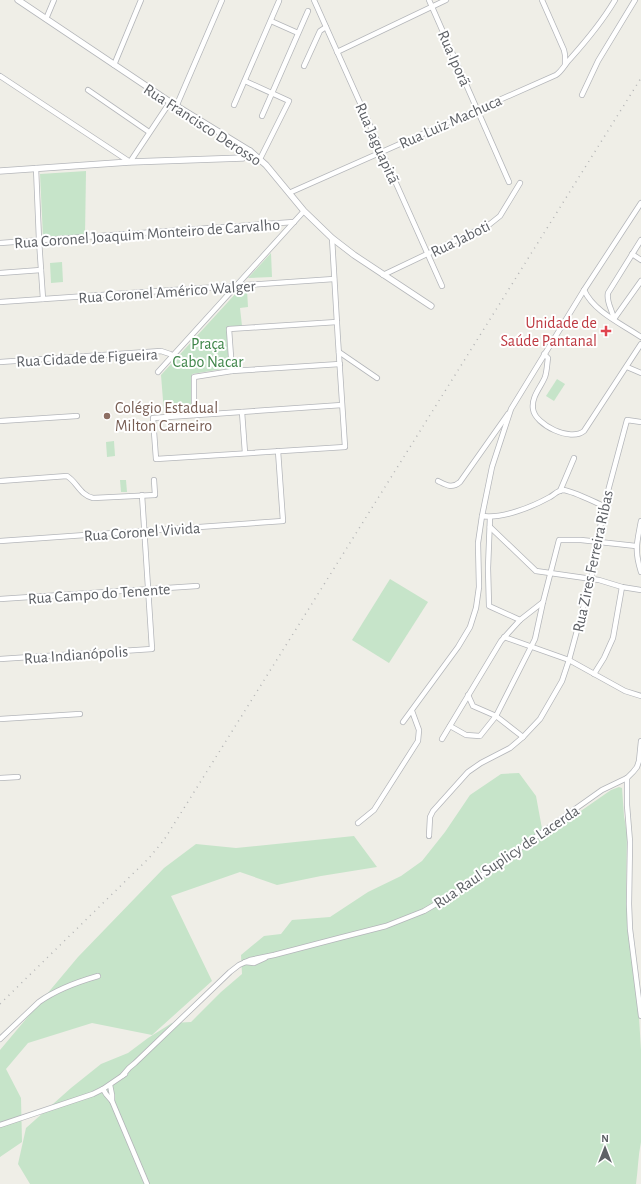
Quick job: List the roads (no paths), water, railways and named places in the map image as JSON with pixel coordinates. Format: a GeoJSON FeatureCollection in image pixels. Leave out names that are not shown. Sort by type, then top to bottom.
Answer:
{"type":"FeatureCollection","features":[{"type":"Feature","properties":{"kind":"street","name":"Rua Francisco Derosso"},"geometry":{"type":"LineString","coordinates":[[18,0],[176,107],[250,151],[272,171],[304,211],[332,238],[383,275],[431,306]]}},
{"type":"Feature","properties":{"kind":"street"},"geometry":{"type":"LineString","coordinates":[[46,19],[54,0]]}},
{"type":"Feature","properties":{"kind":"street"},"geometry":{"type":"LineString","coordinates":[[114,65],[141,0]]}},
{"type":"Feature","properties":{"kind":"street"},"geometry":{"type":"LineString","coordinates":[[176,107],[222,0]]}},
{"type":"Feature","properties":{"kind":"street","name":"Rua Jaguapitã"},"geometry":{"type":"LineString","coordinates":[[314,0],[442,286]]}},
{"type":"Feature","properties":{"kind":"street","name":"Rua Iporã"},"geometry":{"type":"LineString","coordinates":[[429,0],[509,182]]}},
{"type":"Feature","properties":{"kind":"street"},"geometry":{"type":"LineString","coordinates":[[337,52],[446,0]]}},
{"type":"Feature","properties":{"kind":"street"},"geometry":{"type":"LineString","coordinates":[[542,0],[564,50],[566,60],[564,66]]}},
{"type":"Feature","properties":{"kind":"street","name":"Rua Luiz Machuca"},"geometry":{"type":"LineString","coordinates":[[289,193],[556,75],[591,36],[602,22],[615,0]]}},
{"type":"Feature","properties":{"kind":"street"},"geometry":{"type":"LineString","coordinates":[[582,95],[598,61],[635,0]]}},
{"type":"Feature","properties":{"kind":"street"},"geometry":{"type":"LineString","coordinates":[[234,105],[280,1]]}},
{"type":"Feature","properties":{"kind":"street"},"geometry":{"type":"LineString","coordinates":[[262,116],[308,11]]}},
{"type":"Feature","properties":{"kind":"street"},"geometry":{"type":"LineString","coordinates":[[271,21],[298,33]]}},
{"type":"Feature","properties":{"kind":"street"},"geometry":{"type":"LineString","coordinates":[[304,66],[320,30],[326,27]]}},
{"type":"Feature","properties":{"kind":"street"},"geometry":{"type":"LineString","coordinates":[[0,76],[130,162]]}},
{"type":"Feature","properties":{"kind":"street"},"geometry":{"type":"LineString","coordinates":[[245,81],[289,100],[260,160]]}},
{"type":"Feature","properties":{"kind":"street"},"geometry":{"type":"LineString","coordinates":[[88,90],[150,132]]}},
{"type":"Feature","properties":{"kind":"street"},"geometry":{"type":"LineString","coordinates":[[130,162],[170,102]]}},
{"type":"Feature","properties":{"kind":"street"},"geometry":{"type":"LineString","coordinates":[[0,170],[130,162],[243,158],[250,151]]}},
{"type":"Feature","properties":{"kind":"street"},"geometry":{"type":"LineString","coordinates":[[36,168],[43,299]]}},
{"type":"Feature","properties":{"kind":"street","name":"Rua Jaboti"},"geometry":{"type":"LineString","coordinates":[[383,275],[495,221],[500,216],[520,183]]}},
{"type":"Feature","properties":{"kind":"street"},"geometry":{"type":"LineString","coordinates":[[438,481],[451,486],[454,486],[460,482],[511,409],[584,290],[641,203]]}},
{"type":"Feature","properties":{"kind":"street"},"geometry":{"type":"LineString","coordinates":[[158,372],[304,211]]}},
{"type":"Feature","properties":{"kind":"street","name":"Rua Coronel Joaquim Monteiro de Carvalho"},"geometry":{"type":"LineString","coordinates":[[0,243],[294,222]]}},
{"type":"Feature","properties":{"kind":"street"},"geometry":{"type":"LineString","coordinates":[[332,238],[345,447],[156,460],[153,418],[342,405]]}},
{"type":"Feature","properties":{"kind":"street"},"geometry":{"type":"LineString","coordinates":[[614,319],[607,300],[608,293],[641,240]]}},
{"type":"Feature","properties":{"kind":"street"},"geometry":{"type":"LineString","coordinates":[[632,254],[641,260]]}},
{"type":"Feature","properties":{"kind":"street"},"geometry":{"type":"LineString","coordinates":[[0,273],[41,270]]}},
{"type":"Feature","properties":{"kind":"street","name":"Rua Coronel Américo Walger"},"geometry":{"type":"LineString","coordinates":[[0,302],[334,280]]}},
{"type":"Feature","properties":{"kind":"street"},"geometry":{"type":"LineString","coordinates":[[614,319],[641,281]]}},
{"type":"Feature","properties":{"kind":"street"},"geometry":{"type":"LineString","coordinates":[[584,290],[594,306],[641,336]]}},
{"type":"Feature","properties":{"kind":"street"},"geometry":{"type":"LineString","coordinates":[[232,371],[229,329],[337,322]]}},
{"type":"Feature","properties":{"kind":"street"},"geometry":{"type":"LineString","coordinates":[[544,354],[548,358],[546,372],[534,399],[534,414],[543,424],[567,434],[577,434],[584,430],[641,344]]}},
{"type":"Feature","properties":{"kind":"street","name":"Rua Cidade de Figueira"},"geometry":{"type":"LineString","coordinates":[[0,362],[161,351],[174,356]]}},
{"type":"Feature","properties":{"kind":"street"},"geometry":{"type":"LineString","coordinates":[[339,352],[377,378]]}},
{"type":"Feature","properties":{"kind":"street"},"geometry":{"type":"LineString","coordinates":[[194,415],[194,377],[232,371],[340,364]]}},
{"type":"Feature","properties":{"kind":"street"},"geometry":{"type":"LineString","coordinates":[[627,367],[640,371]]}},
{"type":"Feature","properties":{"kind":"street"},"geometry":{"type":"LineString","coordinates":[[403,722],[462,641],[474,618],[479,587],[478,543],[482,516],[492,468],[511,409]]}},
{"type":"Feature","properties":{"kind":"street"},"geometry":{"type":"LineString","coordinates":[[242,412],[245,454]]}},
{"type":"Feature","properties":{"kind":"street"},"geometry":{"type":"LineString","coordinates":[[0,421],[78,416]]}},
{"type":"Feature","properties":{"kind":"street","name":"Rua Zires Ferreira Ribas"},"geometry":{"type":"LineString","coordinates":[[429,836],[430,816],[464,777],[481,763],[510,748],[523,737],[540,719],[562,681],[591,579],[604,506],[627,420],[641,422]]}},
{"type":"Feature","properties":{"kind":"street","name":"Rua Coronel Vivida"},"geometry":{"type":"LineString","coordinates":[[0,541],[283,521],[278,451]]}},
{"type":"Feature","properties":{"kind":"street"},"geometry":{"type":"LineString","coordinates":[[560,491],[574,458]]}},
{"type":"Feature","properties":{"kind":"street"},"geometry":{"type":"LineString","coordinates":[[0,481],[67,476],[81,492],[90,498],[155,495],[154,480]]}},
{"type":"Feature","properties":{"kind":"street"},"geometry":{"type":"LineString","coordinates":[[482,516],[490,517],[507,515],[548,498],[560,491],[569,492],[604,506]]}},
{"type":"Feature","properties":{"kind":"street"},"geometry":{"type":"LineString","coordinates":[[142,496],[148,590]]}},
{"type":"Feature","properties":{"kind":"street"},"geometry":{"type":"LineString","coordinates":[[490,517],[488,568],[489,606],[520,620]]}},
{"type":"Feature","properties":{"kind":"street"},"geometry":{"type":"LineString","coordinates":[[641,521],[636,546],[636,554],[641,572]]}},
{"type":"Feature","properties":{"kind":"street"},"geometry":{"type":"LineString","coordinates":[[490,527],[532,569],[539,572],[591,579],[641,590]]}},
{"type":"Feature","properties":{"kind":"street"},"geometry":{"type":"LineString","coordinates":[[450,726],[466,735],[480,736],[496,716],[531,647],[536,634],[559,540],[598,541],[636,546]]}},
{"type":"Feature","properties":{"kind":"street","name":"Rua Campo do Tenente"},"geometry":{"type":"LineString","coordinates":[[0,600],[197,586]]}},
{"type":"Feature","properties":{"kind":"street"},"geometry":{"type":"LineString","coordinates":[[594,674],[604,658],[613,638],[622,587]]}},
{"type":"Feature","properties":{"kind":"street","name":"Rua Indianópolis"},"geometry":{"type":"LineString","coordinates":[[0,659],[152,649],[148,590]]}},
{"type":"Feature","properties":{"kind":"street"},"geometry":{"type":"LineString","coordinates":[[442,739],[504,637],[520,620],[543,602]]}},
{"type":"Feature","properties":{"kind":"street"},"geometry":{"type":"LineString","coordinates":[[504,637],[569,660],[625,691],[641,696]]}},
{"type":"Feature","properties":{"kind":"street"},"geometry":{"type":"LineString","coordinates":[[468,695],[473,706],[496,716],[523,737]]}},
{"type":"Feature","properties":{"kind":"street"},"geometry":{"type":"LineString","coordinates":[[358,823],[374,810],[418,741],[419,730],[412,711]]}},
{"type":"Feature","properties":{"kind":"street"},"geometry":{"type":"LineString","coordinates":[[0,719],[80,714]]}},
{"type":"Feature","properties":{"kind":"street"},"geometry":{"type":"LineString","coordinates":[[641,741],[637,767],[627,778],[627,805],[630,842],[628,904],[641,1016]]}},
{"type":"Feature","properties":{"kind":"street"},"geometry":{"type":"LineString","coordinates":[[0,778],[18,777]]}},
{"type":"Feature","properties":{"kind":"street","name":"Rua Raul Suplicy de Lacerda"},"geometry":{"type":"LineString","coordinates":[[0,1125],[81,1097],[89,1092],[103,1089],[110,1085],[123,1075],[128,1068],[136,1063],[230,972],[244,962],[254,962],[266,957],[386,926],[430,908],[494,868],[516,850],[602,790],[627,778]]}},
{"type":"Feature","properties":{"kind":"street"},"geometry":{"type":"LineString","coordinates":[[0,1039],[45,997],[76,982],[98,976]]}},
{"type":"Feature","properties":{"kind":"street"},"geometry":{"type":"LineString","coordinates":[[110,1085],[112,1101]]}},
{"type":"Feature","properties":{"kind":"street"},"geometry":{"type":"LineString","coordinates":[[103,1089],[112,1101],[147,1184]]}},
{"type":"Feature","properties":{"kind":"railway"},"geometry":{"type":"LineString","coordinates":[[0,1004],[149,858],[164,840],[641,78]]}},
{"type":"Feature","properties":{"kind":"place","name":"Unidade de Saúde Pantanal"},"geometry":{"type":"Point","coordinates":[606,331]}},
{"type":"Feature","properties":{"kind":"place","name":"Colégio Estadual Milton Carneiro"},"geometry":{"type":"Point","coordinates":[107,416]}},
{"type":"Feature","properties":{"kind":"park label","name":"Praça Cabo Nacar"},"geometry":{"type":"Point","coordinates":[208,352]}}]}
